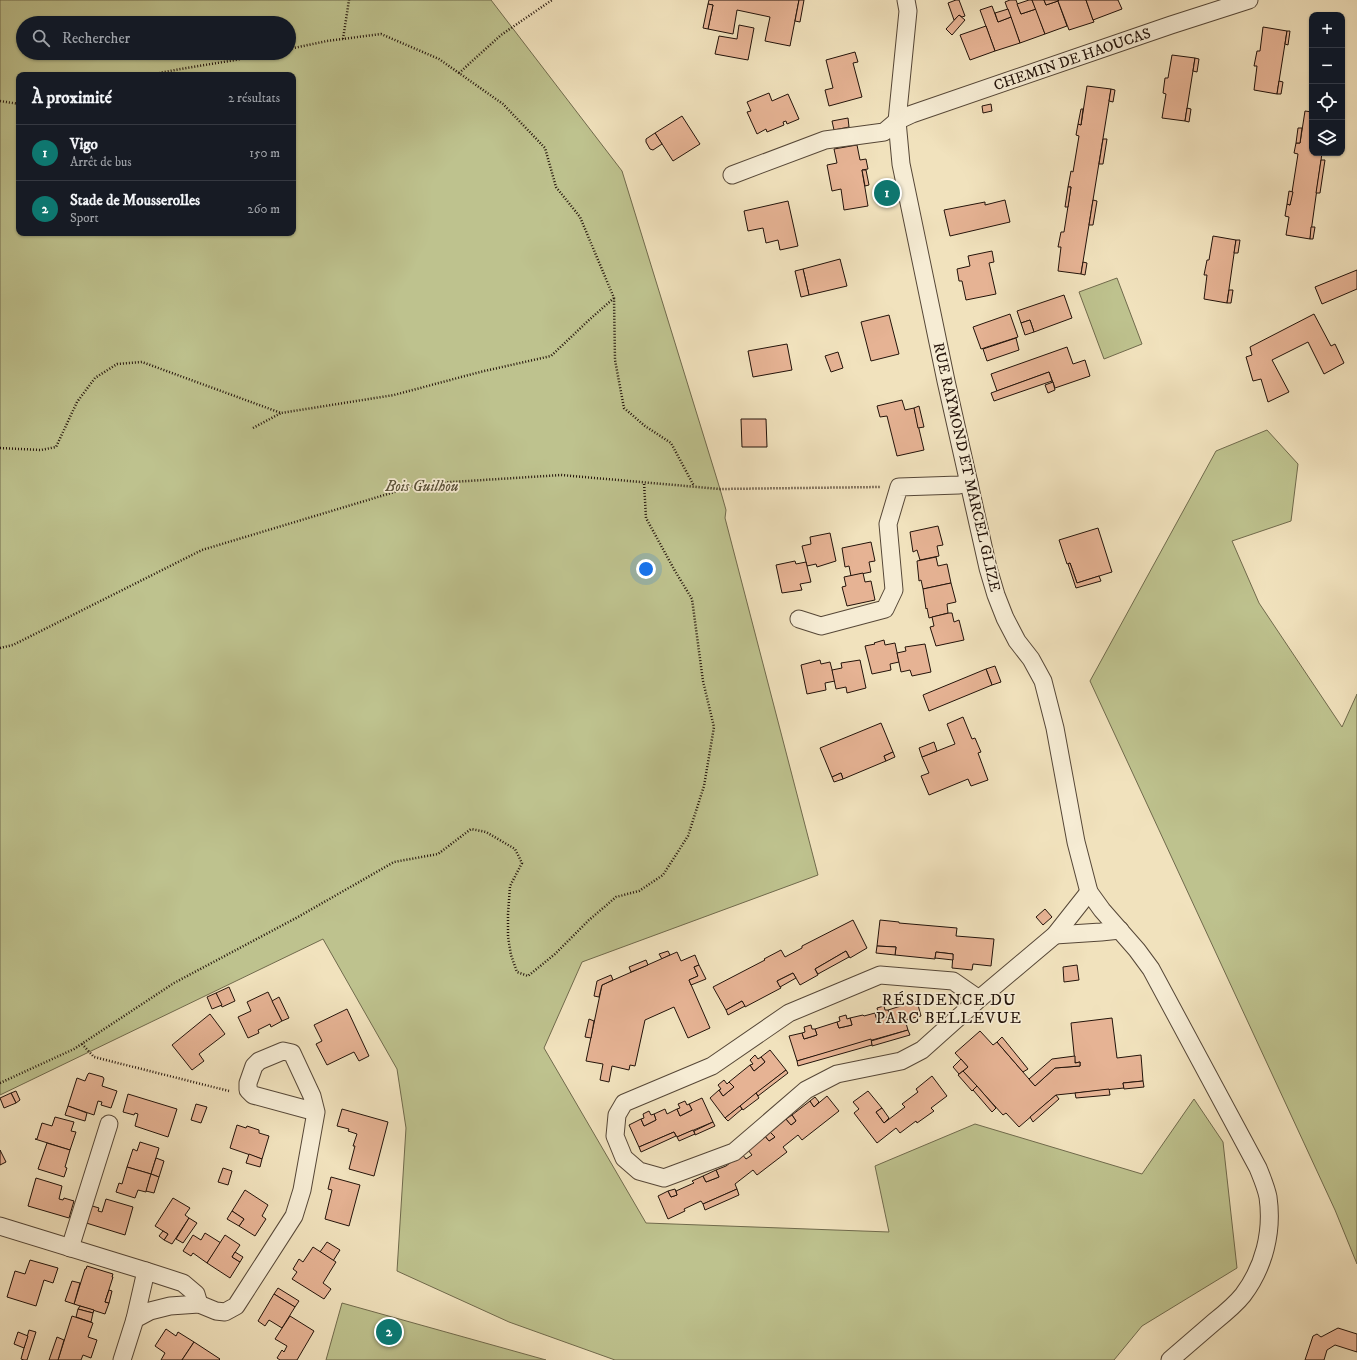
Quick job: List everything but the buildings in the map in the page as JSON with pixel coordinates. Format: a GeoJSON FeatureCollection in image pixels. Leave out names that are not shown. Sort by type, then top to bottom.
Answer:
{"type":"FeatureCollection","features":[{"type":"Feature","properties":{"kind":"street","name":"RUE RAYMOND ET MARCEL GLIZE"},"geometry":{"type":"LineString","coordinates":[[906,0],[908,11],[897,122],[901,164],[969,483],[996,595],[1005,618],[1017,641],[1031,659],[1043,681],[1055,728],[1076,842],[1089,892],[1151,969],[1258,1168],[1268,1198],[1269,1236],[1258,1271],[1242,1295],[1228,1310],[1170,1360]]}},
{"type":"Feature","properties":{"kind":"street","name":"CHEMIN DE HAOUCAS"},"geometry":{"type":"LineString","coordinates":[[732,175],[825,140],[884,132],[897,122],[919,112],[1171,25],[1249,0]]}},
{"type":"Feature","properties":{"kind":"street"},"geometry":{"type":"LineString","coordinates":[[799,619],[821,626],[885,609],[894,590],[888,524],[899,487],[959,485],[969,483]]}},
{"type":"Feature","properties":{"kind":"street"},"geometry":{"type":"LineString","coordinates":[[980,999],[953,981],[880,975],[789,1013],[712,1066],[624,1103],[617,1115],[616,1136],[624,1158],[639,1171],[664,1178],[734,1152],[806,1090],[838,1074],[901,1061],[922,1050],[1055,935],[1089,892]]}},
{"type":"Feature","properties":{"kind":"street"},"geometry":{"type":"LineString","coordinates":[[1055,935],[1120,930]]}},
{"type":"Feature","properties":{"kind":"street"},"geometry":{"type":"LineString","coordinates":[[135,1319],[150,1311],[170,1306],[199,1304],[216,1311],[225,1312],[236,1306],[294,1216],[302,1190],[316,1112],[312,1096],[292,1053],[283,1051],[259,1061],[254,1066],[248,1083],[248,1090],[253,1095],[316,1112]]}},
{"type":"Feature","properties":{"kind":"street"},"geometry":{"type":"LineString","coordinates":[[70,1248],[109,1124]]}},
{"type":"Feature","properties":{"kind":"street"},"geometry":{"type":"LineString","coordinates":[[0,1226],[183,1283],[196,1294],[199,1304]]}},
{"type":"Feature","properties":{"kind":"street"},"geometry":{"type":"LineString","coordinates":[[122,1360],[135,1319],[146,1271]]}},
{"type":"Feature","properties":{"kind":"path"},"geometry":{"type":"LineString","coordinates":[[343,39],[349,0]]}},
{"type":"Feature","properties":{"kind":"path"},"geometry":{"type":"LineString","coordinates":[[459,73],[501,35],[552,0]]}},
{"type":"Feature","properties":{"kind":"path"},"geometry":{"type":"LineString","coordinates":[[296,48],[327,41],[381,34],[439,59],[503,104],[544,148],[556,187],[580,217],[614,298],[615,360],[624,408],[645,426],[671,443],[694,486]]}},
{"type":"Feature","properties":{"kind":"path"},"geometry":{"type":"LineString","coordinates":[[164,72],[242,60]]}},
{"type":"Feature","properties":{"kind":"path"},"geometry":{"type":"LineString","coordinates":[[0,101],[16,104]]}},
{"type":"Feature","properties":{"kind":"path"},"geometry":{"type":"LineString","coordinates":[[253,428],[281,413],[394,396],[480,372],[551,356],[614,298]]}},
{"type":"Feature","properties":{"kind":"path"},"geometry":{"type":"LineString","coordinates":[[0,448],[41,450],[56,447],[77,402],[95,378],[118,364],[142,362],[281,413]]}},
{"type":"Feature","properties":{"kind":"path"},"geometry":{"type":"LineString","coordinates":[[0,648],[13,645],[202,550],[421,484],[561,475],[720,489],[899,487]]}},
{"type":"Feature","properties":{"kind":"path"},"geometry":{"type":"LineString","coordinates":[[0,1083],[82,1044],[174,984],[298,917],[394,862],[438,854],[471,829],[486,832],[515,849],[522,863],[510,886],[508,937],[511,955],[517,972],[528,976],[555,954],[589,920],[616,897],[639,891],[663,875],[688,836],[704,786],[714,727],[703,681],[692,599],[675,572],[646,518],[644,482]]}},
{"type":"Feature","properties":{"kind":"path"},"geometry":{"type":"LineString","coordinates":[[82,1044],[94,1056],[233,1092],[248,1090]]}},
{"type":"Feature","properties":{"kind":"green space","name":"Bois Guilhou"},"geometry":{"type":"Polygon","coordinates":[[[0,0],[491,0],[622,171],[726,510],[725,518],[818,875],[582,962],[544,1048],[646,1223],[889,1232],[875,1166],[975,1124],[1142,1174],[1194,1099],[1223,1142],[1237,1268],[1142,1326],[1114,1360],[615,1360],[509,1322],[397,1271],[406,1128],[397,1069],[323,939],[0,1095],[0,0]]]}},
{"type":"Feature","properties":{"kind":"green space"},"geometry":{"type":"Polygon","coordinates":[[[1117,278],[1142,344],[1104,359],[1079,292],[1117,278]]]}},
{"type":"Feature","properties":{"kind":"green space"},"geometry":{"type":"Polygon","coordinates":[[[1267,430],[1298,464],[1291,521],[1232,541],[1259,603],[1342,727],[1357,694],[1357,1264],[1335,1210],[1090,681],[1216,451],[1267,430]]]}},
{"type":"Feature","properties":{"kind":"green space"},"geometry":{"type":"Polygon","coordinates":[[[342,1303],[546,1360],[326,1360],[342,1303]]]}},
{"type":"Feature","properties":{"kind":"place","name":"Vigo"},"geometry":{"type":"Point","coordinates":[887,193]}},
{"type":"Feature","properties":{"kind":"place","name":"Stade de Mousserolles"},"geometry":{"type":"Point","coordinates":[389,1332]}},
{"type":"Feature","properties":{"kind":"district","name":"RÉSIDENCE DU PARC BELLEVUE"},"geometry":{"type":"Point","coordinates":[949,1008]}}]}
